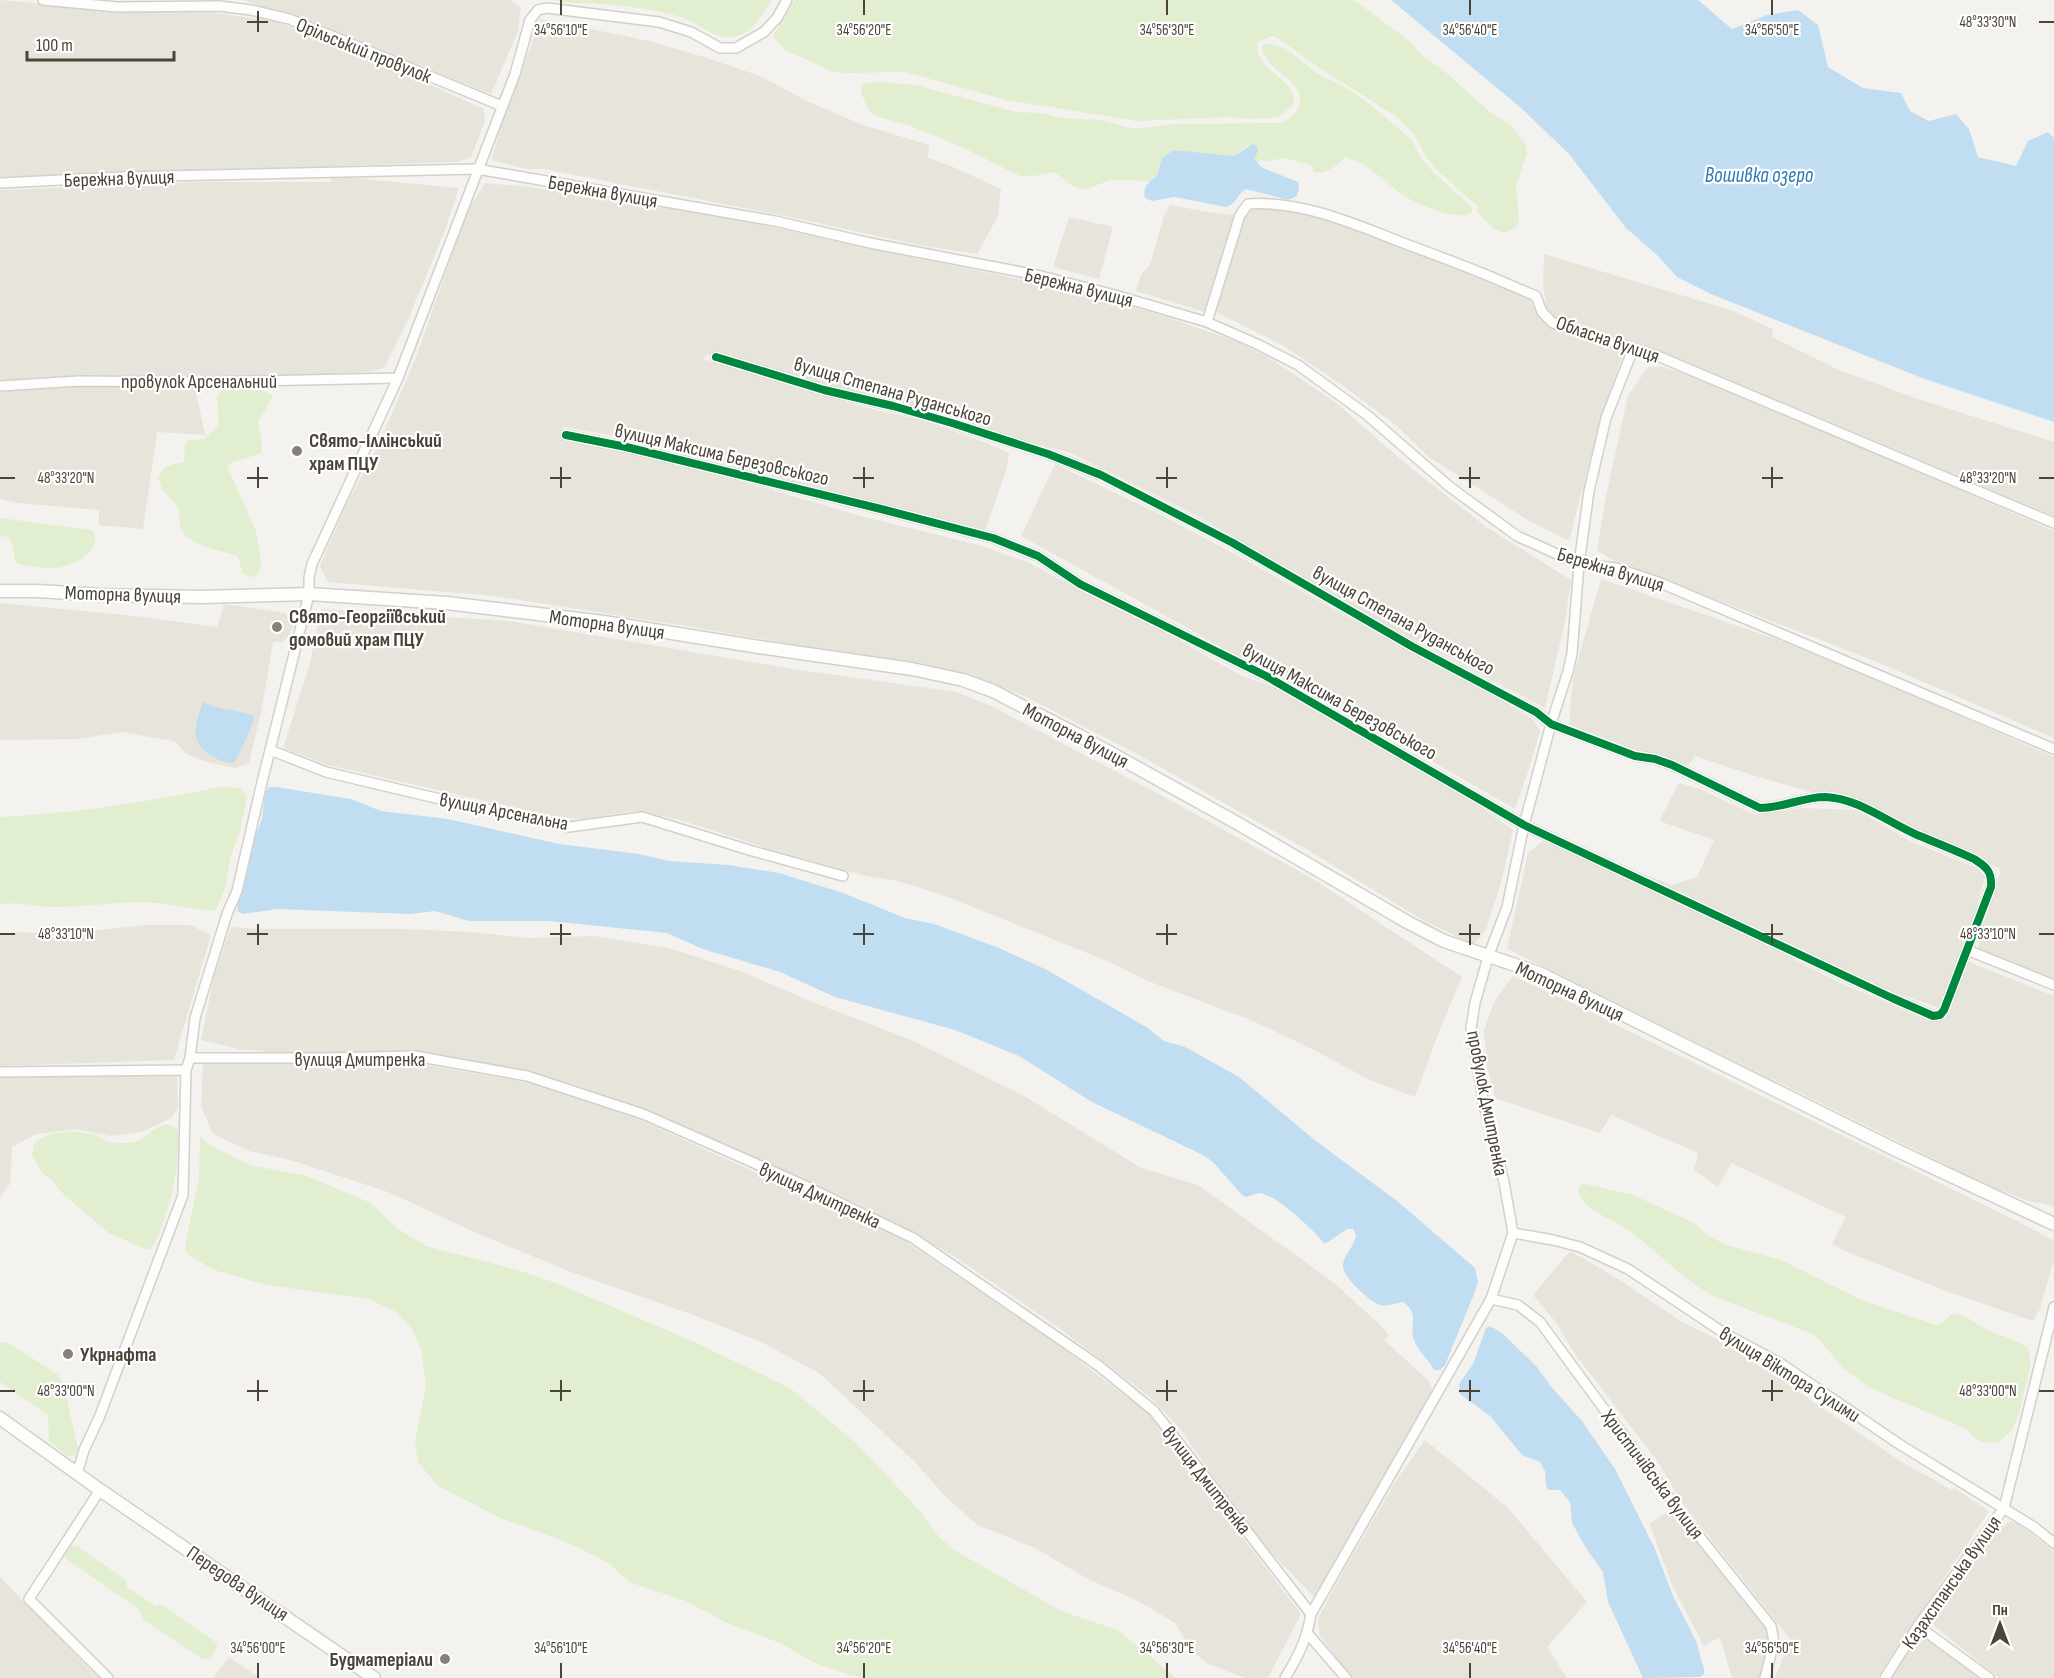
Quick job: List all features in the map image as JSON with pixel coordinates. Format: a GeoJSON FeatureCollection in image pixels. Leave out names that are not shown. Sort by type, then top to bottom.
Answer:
{"type":"FeatureCollection","features":[{"type":"Feature","properties":{"kind":"street","name":"Орільський провулок"},"geometry":{"type":"LineString","coordinates":[[43,0],[117,7],[219,6],[251,10],[288,19],[502,106]]}},
{"type":"Feature","properties":{"kind":"street"},"geometry":{"type":"LineString","coordinates":[[77,1474],[84,1450],[99,1418],[183,1195],[186,1070],[190,1058],[195,1018],[227,915],[237,891],[309,594],[312,564],[398,378],[515,74],[530,20],[538,10],[548,8],[659,22],[691,32],[720,48],[736,48],[764,32],[777,18],[787,0]]}},
{"type":"Feature","properties":{"kind":"street","name":"Бережна вулиця"},"geometry":{"type":"LineString","coordinates":[[0,183],[122,177],[477,169],[775,221],[870,243],[1037,275],[1115,295],[1207,322],[1298,365],[1367,415],[1450,487],[1517,536],[1579,564],[1616,568],[1658,582],[2054,749]]}},
{"type":"Feature","properties":{"kind":"street","name":"Обласна вулиця"},"geometry":{"type":"LineString","coordinates":[[1207,322],[1240,215],[1248,204],[1262,203],[1308,210],[1355,223],[1456,262],[1536,296],[1542,312],[1553,323],[1671,361],[2054,524]]}},
{"type":"Feature","properties":{"kind":"street","name":"провулок Дмитренка"},"geometry":{"type":"LineString","coordinates":[[1285,1678],[1308,1634],[1311,1614],[1491,1299],[1513,1233],[1484,1105],[1471,1028],[1475,1003],[1488,957],[1507,907],[1524,825],[1568,671],[1572,654],[1579,564],[1589,491],[1606,418],[1633,348]]}},
{"type":"Feature","properties":{"kind":"street","name":"вулиця Степана Руданського"},"geometry":{"type":"LineString","coordinates":[[717,357],[824,390],[952,423],[1048,454],[1101,475],[1233,543],[1413,646],[1536,712],[1551,724],[1635,756],[1655,759],[1672,765],[1760,808],[1826,797],[1857,804],[1914,833],[1974,859],[1990,872],[1991,887],[1967,950]]}},
{"type":"Feature","properties":{"kind":"street","name":"провулок Арсенальний"},"geometry":{"type":"LineString","coordinates":[[0,386],[79,381],[199,382],[398,378]]}},
{"type":"Feature","properties":{"kind":"street","name":"вулиця Максима Березовського"},"geometry":{"type":"LineString","coordinates":[[566,435],[648,452],[885,510],[993,538],[1038,556],[1080,584],[1266,676],[1524,825],[1933,1016],[1940,1015],[1944,1010],[1967,950]]}},
{"type":"Feature","properties":{"kind":"street","name":"Моторна вулиця"},"geometry":{"type":"LineString","coordinates":[[0,591],[201,597],[309,594],[447,603],[604,622],[912,669],[963,680],[993,691],[1080,736],[1444,941],[1488,957],[1524,966],[1898,1151],[2054,1224]]}},
{"type":"Feature","properties":{"kind":"street","name":"вулиця Арсенальна"},"geometry":{"type":"LineString","coordinates":[[270,750],[326,772],[569,827],[642,817],[843,876]]}},
{"type":"Feature","properties":{"kind":"street"},"geometry":{"type":"LineString","coordinates":[[1967,950],[2054,985]]}},
{"type":"Feature","properties":{"kind":"street","name":"вулиця Дмитренка"},"geometry":{"type":"LineString","coordinates":[[190,1058],[415,1056],[527,1076],[643,1114],[797,1182],[914,1238],[1099,1366],[1154,1412],[1311,1614]]}},
{"type":"Feature","properties":{"kind":"street"},"geometry":{"type":"LineString","coordinates":[[0,1072],[186,1070]]}},
{"type":"Feature","properties":{"kind":"street","name":"вулиця Віктора Сулими"},"geometry":{"type":"LineString","coordinates":[[1513,1233],[1580,1247],[1628,1269],[1725,1333],[1780,1363],[1899,1444],[2034,1527],[2054,1543]]}},
{"type":"Feature","properties":{"kind":"street","name":"Христичівська вулиця"},"geometry":{"type":"LineString","coordinates":[[1491,1299],[1518,1305],[1540,1322],[1679,1511],[1771,1626],[1774,1642],[1765,1678]]}},
{"type":"Feature","properties":{"kind":"street","name":"Казахстанська вулиця"},"geometry":{"type":"LineString","coordinates":[[1885,1678],[1918,1626],[2004,1508],[2054,1307]]}},
{"type":"Feature","properties":{"kind":"street","name":"Передова вулиця"},"geometry":{"type":"LineString","coordinates":[[0,1418],[100,1490],[374,1678]]}},
{"type":"Feature","properties":{"kind":"street"},"geometry":{"type":"LineString","coordinates":[[100,1490],[29,1599],[108,1678]]}},
{"type":"Feature","properties":{"kind":"street"},"geometry":{"type":"LineString","coordinates":[[1918,1626],[1989,1678]]}},
{"type":"Feature","properties":{"kind":"street"},"geometry":{"type":"LineString","coordinates":[[1308,1634],[1346,1678]]}},
{"type":"Feature","properties":{"kind":"shaded area"},"geometry":{"type":"Polygon","coordinates":[[[0,0],[123,11],[200,11],[274,21],[348,48],[484,109],[485,121],[471,157],[458,162],[0,177],[0,0]]]}},
{"type":"Feature","properties":{"kind":"shaded area"},"geometry":{"type":"Polygon","coordinates":[[[243,0],[510,0],[521,7],[518,31],[491,94],[339,34],[243,0]]]}},
{"type":"Feature","properties":{"kind":"shaded area"},"geometry":{"type":"Polygon","coordinates":[[[541,19],[650,41],[707,58],[760,76],[807,101],[863,125],[929,145],[928,158],[1001,189],[998,216],[977,254],[919,245],[795,218],[491,160],[507,108],[541,19]]]}},
{"type":"Feature","properties":{"kind":"shaded area"},"geometry":{"type":"Polygon","coordinates":[[[332,178],[459,188],[445,230],[408,320],[384,368],[368,372],[332,374],[0,381],[0,190],[200,182],[330,182],[332,178]]]}},
{"type":"Feature","properties":{"kind":"shaded area"},"geometry":{"type":"Polygon","coordinates":[[[485,183],[529,187],[737,219],[1049,285],[1104,299],[1167,317],[1235,341],[1268,357],[1335,402],[1405,463],[1485,526],[1571,580],[1566,616],[1545,708],[1371,617],[1196,515],[1071,453],[804,378],[709,354],[702,359],[864,407],[924,421],[1009,453],[1006,471],[985,531],[627,438],[563,427],[560,439],[630,453],[754,485],[865,517],[975,544],[1030,563],[1081,591],[1137,617],[1242,676],[1271,686],[1461,793],[1513,830],[1502,879],[1486,930],[1473,945],[1421,919],[1311,852],[1137,754],[1022,695],[969,674],[914,662],[866,657],[494,596],[328,582],[320,566],[348,501],[376,450],[417,355],[466,214],[485,183]]]}},
{"type":"Feature","properties":{"kind":"shaded area"},"geometry":{"type":"Polygon","coordinates":[[[1170,205],[1235,215],[1205,312],[1136,291],[1141,275],[1150,265],[1164,216],[1170,205]]]}},
{"type":"Feature","properties":{"kind":"shaded area"},"geometry":{"type":"Polygon","coordinates":[[[1262,207],[1308,214],[1356,230],[1529,298],[1545,324],[1624,351],[1602,414],[1569,541],[1531,522],[1429,457],[1397,426],[1284,346],[1216,312],[1245,216],[1250,209],[1262,207]]]}},
{"type":"Feature","properties":{"kind":"shaded area"},"geometry":{"type":"Polygon","coordinates":[[[1069,217],[1113,227],[1099,279],[1053,267],[1069,217]]]}},
{"type":"Feature","properties":{"kind":"shaded area"},"geometry":{"type":"Polygon","coordinates":[[[1544,254],[1731,310],[1773,329],[1772,337],[1839,370],[1918,399],[2054,442],[2054,516],[1671,355],[1551,317],[1547,313],[1543,284],[1544,254]]]}},
{"type":"Feature","properties":{"kind":"shaded area"},"geometry":{"type":"Polygon","coordinates":[[[1648,367],[1662,367],[1681,372],[2054,531],[2054,738],[1872,660],[1611,559],[1597,550],[1605,501],[1628,396],[1648,367]]]}},
{"type":"Feature","properties":{"kind":"shaded area"},"geometry":{"type":"Polygon","coordinates":[[[195,387],[205,435],[157,432],[143,529],[99,525],[99,510],[18,503],[0,499],[0,389],[195,387]]]}},
{"type":"Feature","properties":{"kind":"shaded area"},"geometry":{"type":"Polygon","coordinates":[[[1055,464],[1231,552],[1430,663],[1493,695],[1534,720],[1540,731],[1515,809],[1332,704],[1249,662],[1021,536],[1055,464]]]}},
{"type":"Feature","properties":{"kind":"shaded area"},"geometry":{"type":"Polygon","coordinates":[[[1601,579],[1816,653],[2054,757],[2054,979],[1978,949],[1979,938],[2001,869],[1959,849],[1819,794],[1695,756],[1687,767],[1631,749],[1569,724],[1573,677],[1601,579]]]}},
{"type":"Feature","properties":{"kind":"shaded area"},"geometry":{"type":"Polygon","coordinates":[[[0,603],[135,616],[217,627],[224,604],[286,613],[293,626],[283,642],[273,642],[261,713],[249,763],[235,768],[207,762],[188,755],[174,741],[122,732],[78,739],[0,740],[0,603]]]}},
{"type":"Feature","properties":{"kind":"shaded area"},"geometry":{"type":"Polygon","coordinates":[[[321,609],[509,621],[800,670],[957,692],[993,707],[1157,793],[1313,879],[1462,977],[1415,1097],[1370,1080],[1253,1021],[1148,981],[1107,961],[940,894],[770,849],[677,819],[634,811],[584,819],[556,817],[328,765],[283,748],[309,667],[321,609]]]}},
{"type":"Feature","properties":{"kind":"shaded area"},"geometry":{"type":"Polygon","coordinates":[[[1679,783],[1699,789],[1756,815],[1803,808],[1856,810],[1910,841],[1977,868],[1985,877],[1963,954],[1940,1008],[1875,986],[1797,951],[1794,960],[1840,983],[1929,1021],[1941,1021],[1952,1005],[1969,962],[2054,996],[2054,1206],[2028,1201],[1985,1184],[1507,949],[1528,853],[1542,842],[1609,861],[1672,885],[1697,877],[1714,840],[1659,821],[1679,783]]]}},
{"type":"Feature","properties":{"kind":"shaded area"},"geometry":{"type":"Polygon","coordinates":[[[146,925],[190,925],[211,935],[174,1060],[0,1066],[0,935],[18,932],[61,934],[146,925]]]}},
{"type":"Feature","properties":{"kind":"shaded area"},"geometry":{"type":"Polygon","coordinates":[[[231,927],[405,929],[531,938],[594,936],[669,948],[743,972],[911,1040],[1026,1097],[1141,1168],[1198,1185],[1333,1282],[1389,1335],[1385,1341],[1429,1381],[1432,1391],[1386,1479],[1314,1597],[1249,1530],[1181,1430],[1151,1398],[1059,1328],[954,1256],[865,1207],[684,1126],[576,1085],[522,1071],[418,1052],[279,1053],[238,1049],[201,1040],[214,976],[231,927]]]}},
{"type":"Feature","properties":{"kind":"shaded area"},"geometry":{"type":"Polygon","coordinates":[[[1513,976],[2054,1241],[2054,1259],[2040,1309],[2033,1321],[1949,1292],[1847,1252],[1832,1244],[1846,1217],[1731,1163],[1718,1187],[1694,1170],[1698,1153],[1611,1115],[1600,1133],[1495,1098],[1487,1065],[1484,1031],[1494,1002],[1513,976]]]}},
{"type":"Feature","properties":{"kind":"shaded area"},"geometry":{"type":"Polygon","coordinates":[[[203,1063],[414,1063],[553,1089],[638,1119],[902,1239],[1053,1341],[1148,1413],[1301,1614],[1268,1678],[1245,1678],[1208,1664],[1192,1651],[1175,1623],[1138,1601],[1088,1579],[1035,1548],[977,1525],[945,1496],[915,1462],[819,1373],[761,1342],[696,1316],[571,1272],[481,1235],[388,1192],[294,1161],[249,1151],[213,1134],[201,1106],[203,1063]]]}},
{"type":"Feature","properties":{"kind":"shaded area"},"geometry":{"type":"Polygon","coordinates":[[[98,1074],[177,1076],[178,1108],[171,1118],[142,1132],[110,1136],[76,1129],[36,1134],[12,1147],[10,1184],[0,1197],[0,1078],[98,1074]]]}},
{"type":"Feature","properties":{"kind":"shaded area"},"geometry":{"type":"Polygon","coordinates":[[[1570,1251],[1620,1280],[1680,1321],[1719,1340],[1900,1461],[1952,1490],[1954,1488],[1989,1511],[1877,1678],[1775,1678],[1790,1639],[1683,1504],[1658,1462],[1575,1354],[1555,1321],[1533,1295],[1570,1251]]]}},
{"type":"Feature","properties":{"kind":"shaded area"},"geometry":{"type":"Polygon","coordinates":[[[1425,1440],[1508,1508],[1587,1602],[1547,1647],[1567,1678],[1352,1678],[1320,1636],[1318,1619],[1336,1584],[1397,1479],[1425,1440]]]}},
{"type":"Feature","properties":{"kind":"shaded area"},"geometry":{"type":"Polygon","coordinates":[[[1673,1508],[1707,1555],[1768,1630],[1770,1640],[1759,1678],[1732,1678],[1720,1637],[1704,1646],[1671,1583],[1650,1524],[1673,1508]]]}},
{"type":"Feature","properties":{"kind":"shaded area"},"geometry":{"type":"Polygon","coordinates":[[[2010,1521],[2020,1525],[2054,1552],[2054,1678],[1999,1678],[1934,1626],[1933,1619],[1944,1600],[1996,1533],[2010,1521]]]}},
{"type":"Feature","properties":{"kind":"shaded area"},"geometry":{"type":"Polygon","coordinates":[[[0,1577],[90,1670],[99,1678],[0,1678],[0,1577]]]}},
{"type":"Feature","properties":{"kind":"shaded area"},"geometry":{"type":"Polygon","coordinates":[[[1920,1634],[1979,1678],[1891,1678],[1920,1634]]]}},
{"type":"Feature","properties":{"kind":"shaded area"},"geometry":{"type":"Polygon","coordinates":[[[229,1657],[260,1678],[213,1678],[229,1657]]]}},
{"type":"Feature","properties":{"kind":"green space"},"geometry":{"type":"Polygon","coordinates":[[[557,0],[772,0],[748,31],[729,37],[714,34],[681,17],[662,12],[557,0]]]}},
{"type":"Feature","properties":{"kind":"green space"},"geometry":{"type":"Polygon","coordinates":[[[795,0],[1354,0],[1407,39],[1425,58],[1443,70],[1490,112],[1512,126],[1525,143],[1527,153],[1516,187],[1519,224],[1506,232],[1496,230],[1477,212],[1478,207],[1437,170],[1427,158],[1414,134],[1397,117],[1321,69],[1275,36],[1258,42],[1258,52],[1268,68],[1290,88],[1293,96],[1293,105],[1279,117],[1137,121],[1006,100],[905,72],[845,73],[831,71],[785,50],[773,36],[795,0]]]}},
{"type":"Feature","properties":{"kind":"green space"},"geometry":{"type":"Polygon","coordinates":[[[1265,43],[1285,48],[1318,74],[1345,87],[1367,102],[1412,140],[1421,158],[1435,174],[1472,207],[1472,212],[1466,215],[1448,214],[1427,207],[1403,195],[1362,164],[1345,157],[1327,171],[1318,173],[1313,172],[1310,165],[1284,158],[1261,160],[1257,163],[1248,145],[1234,156],[1174,150],[1162,158],[1157,176],[1149,181],[1110,180],[1085,190],[1072,186],[1055,172],[1020,176],[962,147],[908,125],[882,118],[873,114],[862,95],[861,86],[864,83],[915,85],[1016,112],[1099,120],[1135,129],[1176,124],[1280,123],[1295,113],[1300,97],[1291,81],[1267,60],[1262,47],[1265,43]]]}},
{"type":"Feature","properties":{"kind":"green space"},"geometry":{"type":"Polygon","coordinates":[[[250,387],[273,396],[258,421],[262,442],[261,453],[227,466],[258,540],[261,568],[255,577],[242,573],[238,556],[204,546],[188,538],[180,525],[178,506],[163,491],[158,478],[165,468],[184,462],[185,443],[188,440],[204,439],[219,425],[217,397],[224,388],[250,387]]]}},
{"type":"Feature","properties":{"kind":"green space"},"geometry":{"type":"Polygon","coordinates":[[[0,518],[92,530],[95,538],[94,545],[91,551],[78,561],[63,567],[46,568],[17,563],[9,537],[0,536],[0,518]]]}},
{"type":"Feature","properties":{"kind":"green space"},"geometry":{"type":"Polygon","coordinates":[[[224,786],[241,789],[247,796],[240,831],[230,858],[226,885],[216,910],[144,902],[63,907],[0,905],[0,817],[113,806],[224,786]]]}},
{"type":"Feature","properties":{"kind":"green space"},"geometry":{"type":"Polygon","coordinates":[[[167,1124],[176,1128],[178,1132],[175,1176],[163,1223],[151,1249],[147,1250],[109,1233],[42,1173],[32,1155],[34,1144],[55,1133],[80,1132],[96,1135],[108,1142],[126,1143],[137,1140],[167,1124]]]}},
{"type":"Feature","properties":{"kind":"green space"},"geometry":{"type":"Polygon","coordinates":[[[200,1136],[210,1145],[252,1166],[304,1175],[371,1203],[395,1227],[426,1246],[518,1270],[559,1284],[692,1341],[790,1388],[857,1444],[919,1510],[939,1537],[954,1550],[1061,1611],[1118,1630],[1176,1678],[864,1678],[849,1675],[813,1662],[780,1643],[725,1622],[686,1601],[629,1582],[607,1562],[566,1542],[501,1518],[438,1486],[418,1462],[415,1441],[426,1385],[421,1349],[412,1329],[396,1312],[369,1299],[267,1285],[214,1270],[189,1255],[185,1249],[199,1179],[200,1136]]]}},
{"type":"Feature","properties":{"kind":"green space"},"geometry":{"type":"Polygon","coordinates":[[[1585,1184],[1633,1195],[1694,1223],[1707,1235],[1726,1245],[1781,1260],[1864,1301],[1939,1325],[1952,1314],[1963,1316],[1992,1332],[2028,1347],[2031,1363],[2019,1414],[2012,1430],[1999,1442],[1980,1441],[1967,1429],[1870,1388],[1843,1368],[1820,1340],[1810,1333],[1713,1296],[1677,1271],[1632,1233],[1590,1208],[1578,1191],[1580,1186],[1585,1184]]]}},
{"type":"Feature","properties":{"kind":"green space"},"geometry":{"type":"Polygon","coordinates":[[[0,1342],[9,1343],[58,1375],[64,1387],[78,1449],[74,1456],[68,1456],[49,1441],[48,1415],[0,1382],[0,1342]]]}},
{"type":"Feature","properties":{"kind":"green space"},"geometry":{"type":"Polygon","coordinates":[[[71,1546],[77,1546],[126,1580],[127,1587],[155,1606],[161,1604],[217,1643],[216,1650],[209,1658],[202,1659],[145,1621],[137,1608],[68,1560],[65,1555],[71,1546]]]}},
{"type":"Feature","properties":{"kind":"water","name":"Вошивка озеро"},"geometry":{"type":"Polygon","coordinates":[[[1391,0],[1698,0],[1732,29],[1767,15],[1798,10],[1818,25],[1828,67],[1863,88],[1901,93],[1910,111],[1929,121],[1956,114],[1969,129],[1978,157],[2016,166],[2028,141],[2048,132],[2054,138],[2054,422],[1922,378],[1711,294],[1677,277],[1658,256],[1626,228],[1569,154],[1520,107],[1391,0]]]}},
{"type":"Feature","properties":{"kind":"water"},"geometry":{"type":"Polygon","coordinates":[[[1253,144],[1258,151],[1254,159],[1261,167],[1298,182],[1297,196],[1288,200],[1246,189],[1226,207],[1174,197],[1152,201],[1145,198],[1145,188],[1157,176],[1162,158],[1174,150],[1234,156],[1253,144]]]}},
{"type":"Feature","properties":{"kind":"water"},"geometry":{"type":"Polygon","coordinates":[[[203,702],[254,717],[233,763],[224,762],[210,755],[203,749],[196,737],[196,724],[203,702]]]}},
{"type":"Feature","properties":{"kind":"water"},"geometry":{"type":"Polygon","coordinates":[[[269,787],[351,799],[381,811],[448,819],[559,844],[639,854],[669,861],[728,865],[779,873],[843,893],[905,918],[934,924],[999,948],[1047,970],[1148,1028],[1164,1041],[1185,1047],[1239,1077],[1316,1141],[1397,1201],[1475,1268],[1478,1282],[1476,1289],[1445,1365],[1440,1370],[1434,1370],[1417,1346],[1412,1332],[1413,1318],[1408,1306],[1403,1302],[1385,1306],[1375,1303],[1346,1275],[1343,1264],[1355,1239],[1353,1229],[1347,1229],[1325,1244],[1276,1200],[1260,1193],[1246,1197],[1241,1194],[1205,1156],[1092,1102],[1019,1056],[955,1030],[835,997],[780,972],[703,949],[667,933],[549,921],[469,921],[435,911],[410,914],[277,909],[243,914],[237,911],[238,905],[252,844],[262,819],[265,792],[269,787]]]}},
{"type":"Feature","properties":{"kind":"water"},"geometry":{"type":"Polygon","coordinates":[[[1490,1326],[1502,1333],[1536,1366],[1582,1421],[1615,1469],[1655,1549],[1673,1596],[1696,1641],[1704,1669],[1704,1674],[1700,1677],[1643,1678],[1608,1602],[1603,1572],[1572,1523],[1570,1502],[1560,1490],[1549,1490],[1546,1486],[1545,1471],[1540,1462],[1522,1455],[1490,1416],[1460,1394],[1459,1384],[1473,1364],[1486,1328],[1490,1326]]]}},
{"type":"Feature","properties":{"kind":"cycle path"},"geometry":{"type":"LineString","coordinates":[[566,435],[626,447],[885,510],[993,538],[1038,556],[1080,584],[1266,676],[1524,825],[1892,998],[1933,1016],[1940,1015],[1944,1010],[1991,887],[1988,870],[1974,859],[1915,834],[1848,801],[1817,797],[1760,808],[1672,765],[1655,759],[1635,756],[1551,724],[1536,712],[1413,647],[1233,543],[1101,475],[1048,454],[952,423],[824,390],[716,357]]}},
{"type":"Feature","properties":{"kind":"place","name":"Свято-Іллінський храм ПЦУ"},"geometry":{"type":"Point","coordinates":[297,451]}},
{"type":"Feature","properties":{"kind":"place","name":"Свято-Георгіївський домовий храм ПЦУ"},"geometry":{"type":"Point","coordinates":[277,627]}},
{"type":"Feature","properties":{"kind":"place","name":"Укрнафта"},"geometry":{"type":"Point","coordinates":[68,1354]}},
{"type":"Feature","properties":{"kind":"place","name":"Будматеріали"},"geometry":{"type":"Point","coordinates":[445,1659]}}]}
